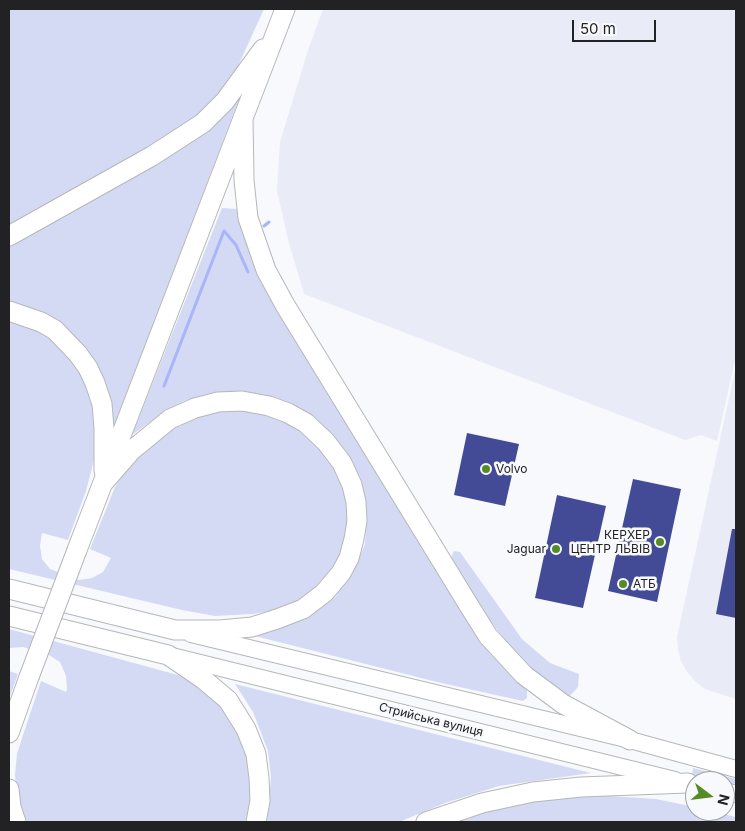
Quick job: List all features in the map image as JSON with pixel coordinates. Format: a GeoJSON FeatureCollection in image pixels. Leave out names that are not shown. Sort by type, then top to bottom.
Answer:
{"type":"FeatureCollection","features":[{"type":"Feature","properties":{"kind":"highway"},"geometry":{"type":"LineString","coordinates":[[9,733],[77,550],[285,9]]}},
{"type":"Feature","properties":{"kind":"highway"},"geometry":{"type":"LineString","coordinates":[[9,236],[152,156],[203,123],[225,101],[277,30]]}},
{"type":"Feature","properties":{"kind":"highway"},"geometry":{"type":"LineString","coordinates":[[243,118],[244,180],[248,218],[266,270],[290,313],[468,604],[488,636],[524,675],[563,704],[630,740]]}},
{"type":"Feature","properties":{"kind":"highway"},"geometry":{"type":"LineString","coordinates":[[9,311],[41,322],[54,330],[78,354],[88,368],[102,404],[104,482]]}},
{"type":"Feature","properties":{"kind":"highway"},"geometry":{"type":"LineString","coordinates":[[9,589],[174,630],[220,630],[252,627],[277,620],[303,608],[324,593],[349,558],[357,521],[356,502],[352,485],[342,463],[326,442],[306,423],[288,413],[269,406],[242,402],[218,402],[195,408],[170,419],[131,451],[104,482]]}},
{"type":"Feature","properties":{"kind":"highway"},"geometry":{"type":"LineString","coordinates":[[9,616],[168,655],[203,679],[228,700],[246,728],[256,754],[260,801],[256,822]]}},
{"type":"Feature","properties":{"kind":"highway"},"geometry":{"type":"LineString","coordinates":[[426,822],[482,803],[533,792],[581,787],[685,784]]}},
{"type":"Feature","properties":{"kind":"highway"},"geometry":{"type":"LineString","coordinates":[[9,788],[11,807],[16,822]]}},
{"type":"Feature","properties":{"kind":"main road"},"geometry":{"type":"LineString","coordinates":[[174,630],[630,740],[736,770]]}},
{"type":"Feature","properties":{"kind":"main road","name":"Стрийська вулиця"},"geometry":{"type":"LineString","coordinates":[[168,655],[685,783]]}},
{"type":"Feature","properties":{"kind":"shaded area"},"geometry":{"type":"Polygon","coordinates":[[[9,9],[264,9],[234,75],[202,115],[173,137],[9,225],[9,9]]]}},
{"type":"Feature","properties":{"kind":"shaded area"},"geometry":{"type":"Polygon","coordinates":[[[323,9],[736,9],[736,356],[717,441],[701,435],[685,440],[304,294],[288,240],[277,190],[280,142],[308,50],[323,9]]]}},
{"type":"Feature","properties":{"kind":"shaded area"},"geometry":{"type":"Polygon","coordinates":[[[242,91],[110,439],[94,364],[9,306],[9,240],[242,91]]]}},
{"type":"Feature","properties":{"kind":"shaded area"},"geometry":{"type":"Polygon","coordinates":[[[222,208],[237,209],[251,256],[270,295],[527,690],[527,698],[523,701],[437,682],[255,636],[310,616],[335,597],[354,570],[365,544],[367,511],[361,480],[346,451],[324,428],[238,392],[207,394],[184,401],[162,413],[132,435],[222,208]]]}},
{"type":"Feature","properties":{"kind":"shaded area"},"geometry":{"type":"Polygon","coordinates":[[[9,318],[47,332],[73,355],[94,401],[97,449],[86,491],[68,540],[42,533],[40,546],[42,559],[50,569],[79,580],[92,578],[103,572],[111,558],[90,549],[115,487],[131,462],[171,426],[194,416],[232,408],[280,417],[302,430],[320,446],[335,467],[348,509],[348,529],[344,551],[317,588],[298,602],[276,610],[253,614],[215,616],[9,569],[9,318]]]}},
{"type":"Feature","properties":{"kind":"shaded area"},"geometry":{"type":"Polygon","coordinates":[[[736,366],[736,699],[705,689],[695,681],[681,661],[677,637],[736,366]]]}},
{"type":"Feature","properties":{"kind":"shaded area"},"geometry":{"type":"Polygon","coordinates":[[[454,551],[460,552],[522,639],[550,663],[579,674],[578,687],[568,698],[527,668],[474,600],[449,562],[454,551]]]}},
{"type":"Feature","properties":{"kind":"shaded area"},"geometry":{"type":"Polygon","coordinates":[[[9,629],[178,675],[216,699],[229,714],[247,755],[252,795],[245,822],[26,822],[17,796],[15,775],[17,754],[41,681],[66,692],[66,676],[60,662],[49,655],[23,647],[9,648],[9,629]]]}},
{"type":"Feature","properties":{"kind":"shaded area"},"geometry":{"type":"Polygon","coordinates":[[[9,671],[18,674],[9,699],[9,671]]]}},
{"type":"Feature","properties":{"kind":"shaded area"},"geometry":{"type":"Polygon","coordinates":[[[235,684],[591,773],[499,786],[445,803],[399,822],[267,822],[271,777],[268,751],[253,712],[235,684]]]}},
{"type":"Feature","properties":{"kind":"shaded area"},"geometry":{"type":"Polygon","coordinates":[[[693,768],[705,771],[693,771],[693,768]]]}},
{"type":"Feature","properties":{"kind":"shaded area"},"geometry":{"type":"Polygon","coordinates":[[[580,794],[656,799],[685,805],[685,821],[735,821],[735,817],[736,822],[452,822],[483,810],[531,799],[580,794]]]}},
{"type":"Feature","properties":{"kind":"building","name":"Volvo"},"geometry":{"type":"Polygon","coordinates":[[[467,433],[519,444],[505,506],[454,495],[467,433]]]}},
{"type":"Feature","properties":{"kind":"building"},"geometry":{"type":"Polygon","coordinates":[[[633,479],[681,489],[657,602],[608,591],[633,479]]]}},
{"type":"Feature","properties":{"kind":"building"},"geometry":{"type":"Polygon","coordinates":[[[557,495],[606,506],[583,608],[535,598],[557,495]]]}},
{"type":"Feature","properties":{"kind":"building"},"geometry":{"type":"Polygon","coordinates":[[[732,529],[736,529],[736,618],[716,614],[732,529]]]}},
{"type":"Feature","properties":{"kind":"waterway"},"geometry":{"type":"LineString","coordinates":[[264,226],[269,222]]}},
{"type":"Feature","properties":{"kind":"waterway"},"geometry":{"type":"LineString","coordinates":[[164,386],[224,231],[236,245],[248,272]]}},
{"type":"Feature","properties":{"kind":"place","name":"Volvo"},"geometry":{"type":"Point","coordinates":[486,469]}},
{"type":"Feature","properties":{"kind":"place","name":"КЕРХЕР ЦЕНТР ЛЬВІВ"},"geometry":{"type":"Point","coordinates":[660,542]}},
{"type":"Feature","properties":{"kind":"place","name":"Jaguar"},"geometry":{"type":"Point","coordinates":[556,549]}},
{"type":"Feature","properties":{"kind":"place","name":"АТБ"},"geometry":{"type":"Point","coordinates":[623,584]}}]}
